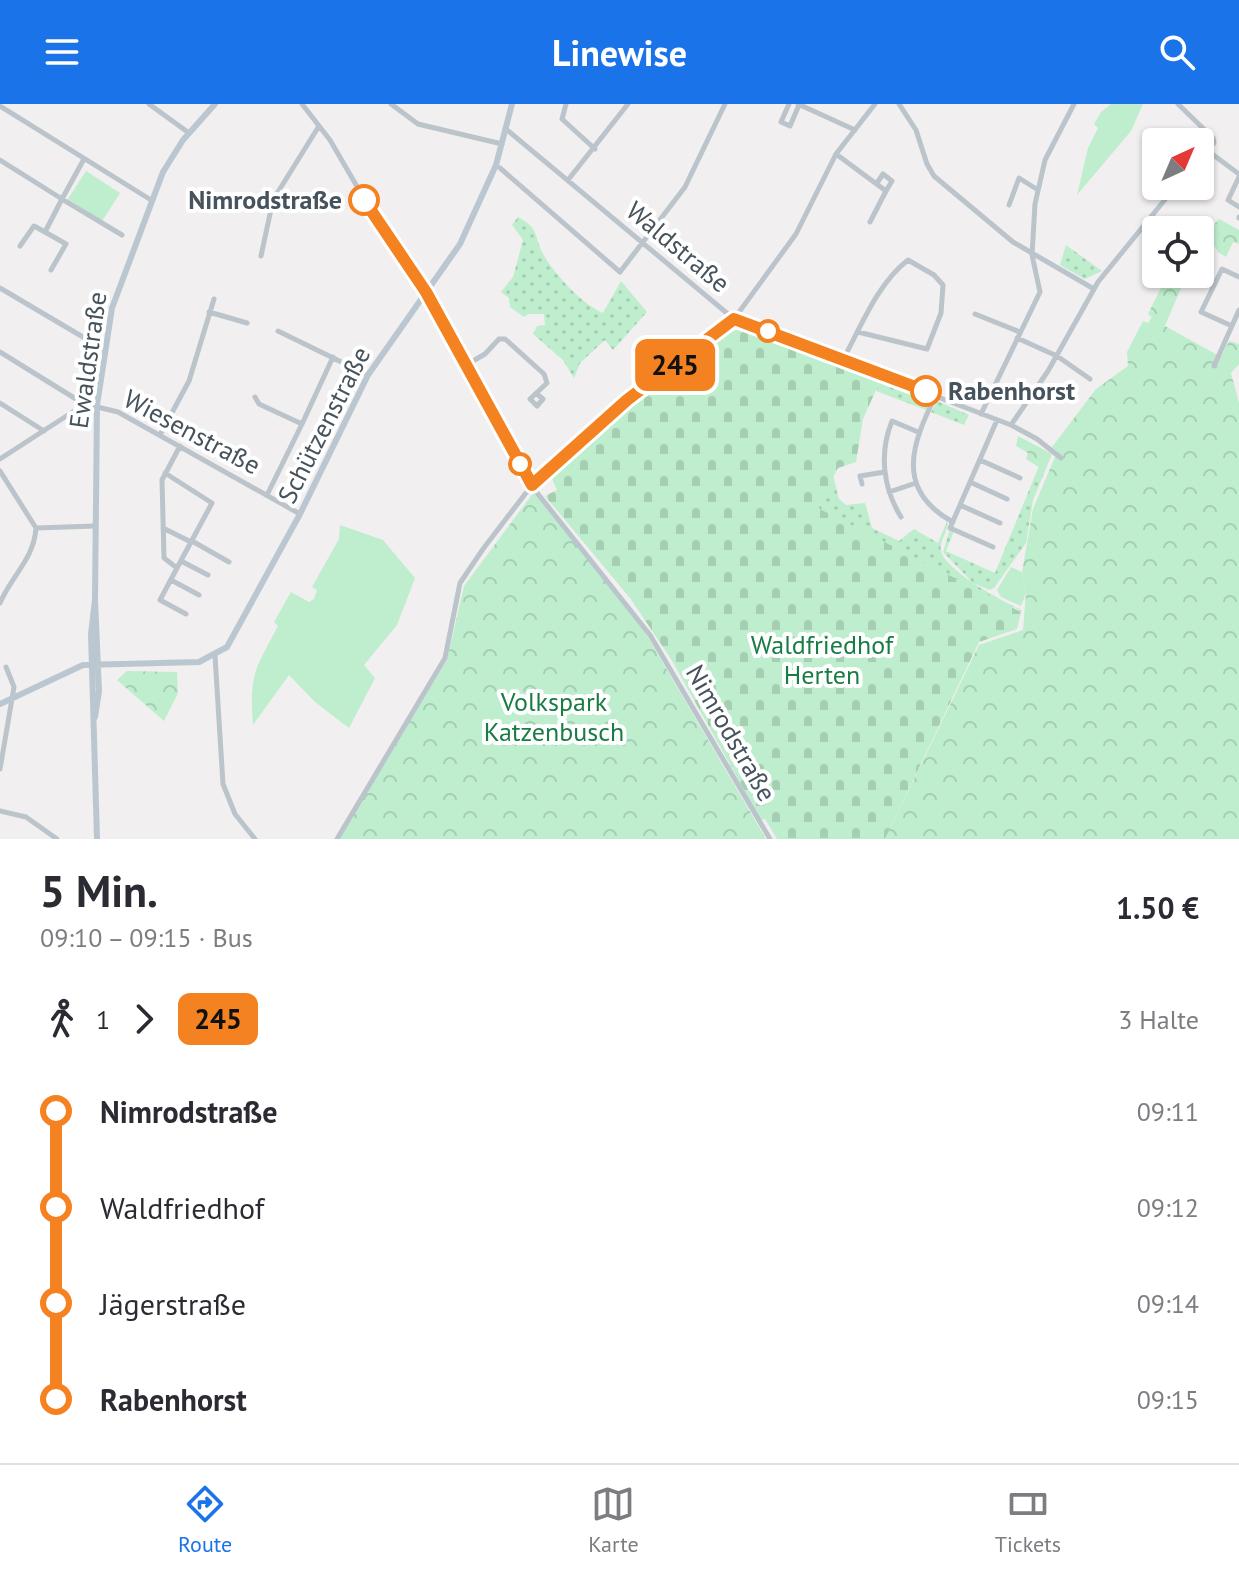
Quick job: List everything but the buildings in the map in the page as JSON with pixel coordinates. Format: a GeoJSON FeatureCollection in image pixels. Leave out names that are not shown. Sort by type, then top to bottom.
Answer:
{"type":"FeatureCollection","features":[{"type":"Feature","properties":{"kind":"main road","name":"Ewaldstraße"},"geometry":{"type":"LineString","coordinates":[[97,839],[96,665],[91,634],[95,600],[97,405],[105,350],[119,286],[167,164],[215,104]]}},
{"type":"Feature","properties":{"kind":"main road","name":"Schützenstraße"},"geometry":{"type":"LineString","coordinates":[[215,656],[232,639],[300,514],[368,375],[460,244],[485,193],[512,104]]}},
{"type":"Feature","properties":{"kind":"main road"},"geometry":{"type":"LineString","coordinates":[[0,704],[77,666],[199,662],[215,656]]}},
{"type":"Feature","properties":{"kind":"street"},"geometry":{"type":"LineString","coordinates":[[149,104],[189,133]]}},
{"type":"Feature","properties":{"kind":"street","name":"Nimrodstraße"},"geometry":{"type":"LineString","coordinates":[[302,104],[426,292],[532,485],[650,635],[770,839]]}},
{"type":"Feature","properties":{"kind":"street"},"geometry":{"type":"LineString","coordinates":[[391,104],[418,124],[502,144]]}},
{"type":"Feature","properties":{"kind":"street"},"geometry":{"type":"LineString","coordinates":[[566,104],[562,119],[595,149]]}},
{"type":"Feature","properties":{"kind":"street"},"geometry":{"type":"LineString","coordinates":[[568,180],[628,104]]}},
{"type":"Feature","properties":{"kind":"street"},"geometry":{"type":"LineString","coordinates":[[500,168],[616,272],[620,272],[685,187],[725,104]]}},
{"type":"Feature","properties":{"kind":"street"},"geometry":{"type":"LineString","coordinates":[[789,104],[781,122],[790,126],[799,104],[855,130]]}},
{"type":"Feature","properties":{"kind":"street"},"geometry":{"type":"LineString","coordinates":[[337,839],[445,658],[460,583],[532,485],[627,400],[734,319],[796,234],[836,154],[875,104]]}},
{"type":"Feature","properties":{"kind":"street"},"geometry":{"type":"LineString","coordinates":[[899,104],[916,130],[934,176],[994,229],[1032,255],[1094,289]]}},
{"type":"Feature","properties":{"kind":"street"},"geometry":{"type":"LineString","coordinates":[[981,414],[1040,292],[1032,255],[1038,190],[1045,160],[1074,104]]}},
{"type":"Feature","properties":{"kind":"street"},"geometry":{"type":"LineString","coordinates":[[1178,104],[1203,128]]}},
{"type":"Feature","properties":{"kind":"street"},"geometry":{"type":"LineString","coordinates":[[0,106],[151,200]]}},
{"type":"Feature","properties":{"kind":"street"},"geometry":{"type":"LineString","coordinates":[[261,256],[273,212],[273,200],[319,126]]}},
{"type":"Feature","properties":{"kind":"street","name":"Waldstraße"},"geometry":{"type":"LineString","coordinates":[[506,129],[734,319],[844,358],[1011,425],[1037,439],[1061,458]]}},
{"type":"Feature","properties":{"kind":"street"},"geometry":{"type":"LineString","coordinates":[[836,154],[886,191]]}},
{"type":"Feature","properties":{"kind":"street"},"geometry":{"type":"LineString","coordinates":[[1214,156],[1239,176],[1228,200],[1239,207]]}},
{"type":"Feature","properties":{"kind":"street"},"geometry":{"type":"LineString","coordinates":[[45,232],[84,159]]}},
{"type":"Feature","properties":{"kind":"street"},"geometry":{"type":"LineString","coordinates":[[0,160],[122,235]]}},
{"type":"Feature","properties":{"kind":"street"},"geometry":{"type":"LineString","coordinates":[[870,222],[892,181],[883,174],[877,183]]}},
{"type":"Feature","properties":{"kind":"street"},"geometry":{"type":"LineString","coordinates":[[1009,205],[1019,178],[1038,190]]}},
{"type":"Feature","properties":{"kind":"street"},"geometry":{"type":"LineString","coordinates":[[1011,425],[1057,356],[1094,289],[1165,200]]}},
{"type":"Feature","properties":{"kind":"street"},"geometry":{"type":"LineString","coordinates":[[20,246],[34,226],[66,244],[51,270]]}},
{"type":"Feature","properties":{"kind":"street"},"geometry":{"type":"LineString","coordinates":[[844,358],[858,332],[891,278],[908,260],[934,275],[943,285],[941,313],[927,349],[920,351],[858,332]]}},
{"type":"Feature","properties":{"kind":"street"},"geometry":{"type":"LineString","coordinates":[[1232,326],[1201,312],[1222,269],[1239,277]]}},
{"type":"Feature","properties":{"kind":"street"},"geometry":{"type":"LineString","coordinates":[[0,288],[105,350]]}},
{"type":"Feature","properties":{"kind":"street"},"geometry":{"type":"LineString","coordinates":[[160,435],[189,381],[214,299]]}},
{"type":"Feature","properties":{"kind":"street"},"geometry":{"type":"LineString","coordinates":[[1214,366],[1239,310]]}},
{"type":"Feature","properties":{"kind":"street"},"geometry":{"type":"LineString","coordinates":[[209,312],[247,323]]}},
{"type":"Feature","properties":{"kind":"street"},"geometry":{"type":"LineString","coordinates":[[975,314],[1057,356],[1090,379]]}},
{"type":"Feature","properties":{"kind":"street"},"geometry":{"type":"LineString","coordinates":[[278,331],[368,375]]}},
{"type":"Feature","properties":{"kind":"street"},"geometry":{"type":"LineString","coordinates":[[466,365],[485,354],[499,339],[505,339],[544,374],[547,383],[537,394]]}},
{"type":"Feature","properties":{"kind":"street"},"geometry":{"type":"LineString","coordinates":[[0,352],[85,404],[97,405]]}},
{"type":"Feature","properties":{"kind":"street","name":"Wiesenstraße"},"geometry":{"type":"LineString","coordinates":[[267,495],[333,357]]}},
{"type":"Feature","properties":{"kind":"street"},"geometry":{"type":"LineString","coordinates":[[936,395],[918,432],[913,462],[916,483],[927,503],[953,522]]}},
{"type":"Feature","properties":{"kind":"street"},"geometry":{"type":"LineString","coordinates":[[255,397],[259,404],[302,424]]}},
{"type":"Feature","properties":{"kind":"street"},"geometry":{"type":"LineString","coordinates":[[0,403],[44,431]]}},
{"type":"Feature","properties":{"kind":"street"},"geometry":{"type":"LineString","coordinates":[[0,459],[85,404]]}},
{"type":"Feature","properties":{"kind":"street","name":"Wiesenstraße"},"geometry":{"type":"LineString","coordinates":[[97,405],[160,435],[300,514]]}},
{"type":"Feature","properties":{"kind":"street"},"geometry":{"type":"LineString","coordinates":[[993,547],[950,528],[997,420]]}},
{"type":"Feature","properties":{"kind":"street"},"geometry":{"type":"LineString","coordinates":[[901,517],[889,492],[885,448],[892,421],[918,432]]}},
{"type":"Feature","properties":{"kind":"street"},"geometry":{"type":"LineString","coordinates":[[177,568],[164,558],[163,528],[165,473],[180,446]]}},
{"type":"Feature","properties":{"kind":"street"},"geometry":{"type":"LineString","coordinates":[[980,460],[1020,478]]}},
{"type":"Feature","properties":{"kind":"street"},"geometry":{"type":"LineString","coordinates":[[0,471],[36,528],[33,552],[5,589],[0,603]]}},
{"type":"Feature","properties":{"kind":"street"},"geometry":{"type":"LineString","coordinates":[[862,484],[860,476],[885,472]]}},
{"type":"Feature","properties":{"kind":"street"},"geometry":{"type":"LineString","coordinates":[[165,473],[212,503],[160,600],[186,614]]}},
{"type":"Feature","properties":{"kind":"street"},"geometry":{"type":"LineString","coordinates":[[970,482],[1007,499]]}},
{"type":"Feature","properties":{"kind":"street"},"geometry":{"type":"LineString","coordinates":[[889,492],[916,483]]}},
{"type":"Feature","properties":{"kind":"street"},"geometry":{"type":"LineString","coordinates":[[960,505],[1000,523]]}},
{"type":"Feature","properties":{"kind":"street"},"geometry":{"type":"LineString","coordinates":[[36,528],[95,526]]}},
{"type":"Feature","properties":{"kind":"street"},"geometry":{"type":"LineString","coordinates":[[163,528],[229,562]]}},
{"type":"Feature","properties":{"kind":"street"},"geometry":{"type":"LineString","coordinates":[[181,561],[208,575]]}},
{"type":"Feature","properties":{"kind":"street"},"geometry":{"type":"LineString","coordinates":[[171,580],[199,595]]}},
{"type":"Feature","properties":{"kind":"street"},"geometry":{"type":"LineString","coordinates":[[215,656],[223,784],[235,814],[255,839]]}},
{"type":"Feature","properties":{"kind":"street"},"geometry":{"type":"LineString","coordinates":[[0,769],[14,687],[6,667]]}},
{"type":"Feature","properties":{"kind":"street"},"geometry":{"type":"LineString","coordinates":[[0,811],[26,817],[57,839]]}},
{"type":"Feature","properties":{"kind":"green space"},"geometry":{"type":"Polygon","coordinates":[[[1111,104],[1143,104],[1131,131],[1077,195],[1088,148],[1098,128],[1094,124],[1101,112],[1111,104]]]}},
{"type":"Feature","properties":{"kind":"green space"},"geometry":{"type":"Polygon","coordinates":[[[86,171],[120,193],[102,221],[68,199],[86,171]]]}},
{"type":"Feature","properties":{"kind":"green space"},"geometry":{"type":"Polygon","coordinates":[[[518,217],[533,228],[543,254],[557,274],[585,302],[603,313],[621,281],[647,312],[613,350],[605,340],[580,363],[574,378],[563,360],[533,334],[537,326],[545,325],[544,314],[524,317],[510,307],[509,298],[501,292],[513,277],[523,240],[512,225],[518,217]]]}},
{"type":"Feature","properties":{"kind":"green space"},"geometry":{"type":"Polygon","coordinates":[[[1219,219],[1239,230],[1239,244],[1233,242],[1226,257],[1214,245],[1214,225],[1219,219]]]}},
{"type":"Feature","properties":{"kind":"green space"},"geometry":{"type":"Polygon","coordinates":[[[1066,245],[1102,271],[1085,279],[1060,265],[1066,245]]]}},
{"type":"Feature","properties":{"kind":"green space"},"geometry":{"type":"Polygon","coordinates":[[[1161,288],[1181,288],[1165,326],[1221,357],[1229,341],[1239,344],[1239,364],[1231,373],[1239,403],[1239,839],[885,839],[979,645],[1023,630],[1026,593],[1022,572],[1033,509],[1057,452],[1052,447],[1096,389],[1128,366],[1127,352],[1143,321],[1148,323],[1152,317],[1148,314],[1161,288]]]}},
{"type":"Feature","properties":{"kind":"green space","name":"Waldfriedhof Herten"},"geometry":{"type":"Polygon","coordinates":[[[742,327],[881,379],[863,419],[856,462],[838,468],[818,508],[1021,612],[1017,629],[979,642],[885,839],[777,839],[765,819],[761,820],[671,659],[630,598],[545,496],[557,490],[552,479],[641,394],[689,357],[742,327]]]}},
{"type":"Feature","properties":{"kind":"green space"},"geometry":{"type":"Polygon","coordinates":[[[881,379],[931,399],[926,410],[876,391],[881,379]]]}},
{"type":"Feature","properties":{"kind":"green space"},"geometry":{"type":"Polygon","coordinates":[[[937,401],[969,415],[964,425],[931,412],[937,401]]]}},
{"type":"Feature","properties":{"kind":"green space"},"geometry":{"type":"Polygon","coordinates":[[[1018,436],[1052,454],[1045,471],[1026,459],[1028,453],[1016,446],[1018,436]]]}},
{"type":"Feature","properties":{"kind":"green space"},"geometry":{"type":"Polygon","coordinates":[[[1039,466],[1045,471],[1033,500],[1026,543],[994,588],[990,590],[973,583],[943,552],[950,529],[954,531],[946,551],[995,573],[1039,466]]]}},
{"type":"Feature","properties":{"kind":"green space"},"geometry":{"type":"Polygon","coordinates":[[[833,475],[839,499],[846,505],[865,503],[872,528],[899,541],[914,529],[938,543],[947,521],[941,546],[944,558],[975,584],[1020,609],[1022,612],[1014,607],[1011,610],[818,508],[833,475]]]}},
{"type":"Feature","properties":{"kind":"green space","name":"Volkspark Katzenbusch"},"geometry":{"type":"Polygon","coordinates":[[[534,492],[632,610],[766,839],[337,839],[447,660],[464,586],[534,492]]]}},
{"type":"Feature","properties":{"kind":"green space"},"geometry":{"type":"Polygon","coordinates":[[[340,525],[383,540],[415,578],[397,625],[364,665],[375,678],[349,728],[315,702],[289,675],[253,725],[255,673],[278,626],[274,622],[291,592],[309,602],[314,599],[317,590],[312,587],[339,539],[340,525]]]}},
{"type":"Feature","properties":{"kind":"green space"},"geometry":{"type":"Polygon","coordinates":[[[1011,567],[1022,572],[1026,593],[1021,606],[1001,597],[997,590],[1011,567]]]}},
{"type":"Feature","properties":{"kind":"green space"},"geometry":{"type":"Polygon","coordinates":[[[127,671],[177,672],[178,693],[164,721],[117,680],[127,671]]]}},
{"type":"Feature","properties":{"kind":"bus line","name":"245"},"geometry":{"type":"LineString","coordinates":[[364,200],[426,292],[532,485],[627,400],[719,334],[734,319],[926,391]]}},
{"type":"Feature","properties":{"kind":"place","name":"Nimrodstraße"},"geometry":{"type":"Point","coordinates":[364,200]}},
{"type":"Feature","properties":{"kind":"place","name":"Rabenhorst"},"geometry":{"type":"Point","coordinates":[926,391]}}]}
